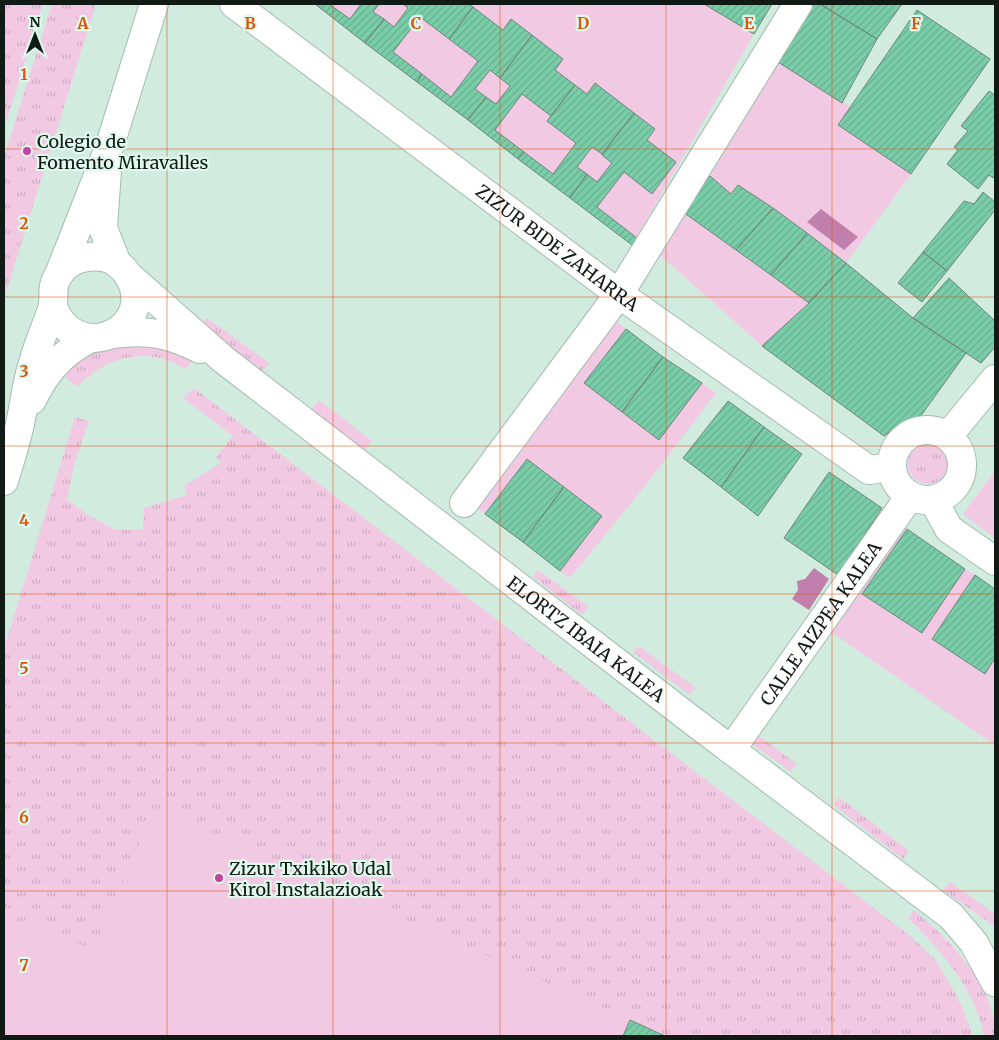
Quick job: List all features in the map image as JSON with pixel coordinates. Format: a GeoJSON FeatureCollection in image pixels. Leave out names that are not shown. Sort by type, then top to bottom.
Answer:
{"type":"FeatureCollection","features":[{"type":"Feature","properties":{"kind":"street"},"geometry":{"type":"LineString","coordinates":[[102,336],[77,335],[66,329],[58,319],[53,307],[52,295],[54,283],[110,144],[154,4]]}},
{"type":"Feature","properties":{"kind":"street","name":"ZIZUR BIDE ZAHARRA"},"geometry":{"type":"LineString","coordinates":[[234,4],[619,294],[869,470],[892,467]]}},
{"type":"Feature","properties":{"kind":"street"},"geometry":{"type":"LineString","coordinates":[[464,503],[619,294],[798,4]]}},
{"type":"Feature","properties":{"kind":"street"},"geometry":{"type":"LineString","coordinates":[[21,419],[41,381],[58,359],[74,346],[102,336],[131,315],[135,303],[134,289],[104,228],[110,144]]}},
{"type":"Feature","properties":{"kind":"street"},"geometry":{"type":"LineString","coordinates":[[60,272],[81,258],[94,256],[123,269]]}},
{"type":"Feature","properties":{"kind":"street","name":"ELORTZ IBAIA KALEA"},"geometry":{"type":"LineString","coordinates":[[123,269],[224,360],[731,750],[951,916],[974,943],[995,982]]}},
{"type":"Feature","properties":{"kind":"street"},"geometry":{"type":"LineString","coordinates":[[4,481],[21,419],[24,394],[33,362],[53,307]]}},
{"type":"Feature","properties":{"kind":"street","name":"ELORTZ IBAIA KALEA"},"geometry":{"type":"LineString","coordinates":[[102,336],[145,331],[164,334],[224,360]]}},
{"type":"Feature","properties":{"kind":"street"},"geometry":{"type":"LineString","coordinates":[[948,436],[995,379]]}},
{"type":"Feature","properties":{"kind":"street"},"geometry":{"type":"LineString","coordinates":[[922,498],[945,496],[961,479],[963,467],[962,455],[957,444],[948,436],[938,431],[926,429],[905,437],[898,445],[893,456],[894,479],[901,488],[922,498],[949,529],[995,560]]}},
{"type":"Feature","properties":{"kind":"street","name":"CALLE AIZPEA KALEA"},"geometry":{"type":"LineString","coordinates":[[731,750],[922,498]]}},
{"type":"Feature","properties":{"kind":"street","name":"ELORTZ IBAIA KALEA"},"geometry":{"type":"LineString","coordinates":[[951,916],[969,922],[995,940]]}},
{"type":"Feature","properties":{"kind":"green space"},"geometry":{"type":"Polygon","coordinates":[[[4,4],[43,4],[4,129],[4,4]]]}},
{"type":"Feature","properties":{"kind":"green space","name":"Colegio de Fomento Miravalles"},"geometry":{"type":"Polygon","coordinates":[[[52,4],[96,4],[4,299],[4,157],[52,4]]]}},
{"type":"Feature","properties":{"kind":"green space"},"geometry":{"type":"Polygon","coordinates":[[[314,4],[704,4],[754,34],[632,245],[314,4]]]}},
{"type":"Feature","properties":{"kind":"green space"},"geometry":{"type":"Polygon","coordinates":[[[778,62],[851,107],[839,125],[911,174],[846,263],[738,185],[731,194],[710,176],[778,62]]]}},
{"type":"Feature","properties":{"kind":"green space"},"geometry":{"type":"Polygon","coordinates":[[[683,212],[809,303],[762,346],[659,254],[683,212]]]}},
{"type":"Feature","properties":{"kind":"green space"},"geometry":{"type":"Polygon","coordinates":[[[207,318],[269,363],[262,371],[201,325],[207,318]]]}},
{"type":"Feature","properties":{"kind":"green space"},"geometry":{"type":"Polygon","coordinates":[[[616,321],[626,329],[584,383],[659,440],[702,383],[716,393],[645,486],[570,578],[560,571],[602,516],[527,459],[485,514],[475,506],[616,321]]]}},
{"type":"Feature","properties":{"kind":"green space"},"geometry":{"type":"Polygon","coordinates":[[[143,342],[194,359],[185,369],[158,357],[128,357],[114,361],[101,368],[78,387],[65,377],[80,360],[100,350],[143,342]]]}},
{"type":"Feature","properties":{"kind":"green space"},"geometry":{"type":"Polygon","coordinates":[[[194,388],[909,935],[936,960],[960,1002],[973,1036],[4,1036],[4,649],[75,417],[89,421],[74,465],[67,500],[88,515],[116,530],[143,529],[144,508],[187,495],[184,486],[221,463],[216,457],[233,436],[183,398],[194,388]]]}},
{"type":"Feature","properties":{"kind":"green space"},"geometry":{"type":"Polygon","coordinates":[[[319,400],[372,441],[365,450],[311,410],[319,400]]]}},
{"type":"Feature","properties":{"kind":"green space"},"geometry":{"type":"Polygon","coordinates":[[[928,444],[942,450],[948,464],[942,478],[928,484],[914,478],[908,464],[914,450],[928,444]]]}},
{"type":"Feature","properties":{"kind":"green space"},"geometry":{"type":"Polygon","coordinates":[[[995,471],[995,538],[963,514],[995,471]]]}},
{"type":"Feature","properties":{"kind":"green space"},"geometry":{"type":"Polygon","coordinates":[[[900,524],[907,529],[863,595],[922,632],[965,569],[975,575],[932,639],[984,674],[995,658],[995,745],[828,630],[900,524]]]}},
{"type":"Feature","properties":{"kind":"green space"},"geometry":{"type":"Polygon","coordinates":[[[538,570],[589,607],[582,615],[533,577],[538,570]]]}},
{"type":"Feature","properties":{"kind":"green space"},"geometry":{"type":"Polygon","coordinates":[[[639,646],[696,688],[690,695],[633,652],[639,646]]]}},
{"type":"Feature","properties":{"kind":"green space"},"geometry":{"type":"Polygon","coordinates":[[[758,735],[797,764],[791,772],[752,744],[758,735]]]}},
{"type":"Feature","properties":{"kind":"green space"},"geometry":{"type":"Polygon","coordinates":[[[839,797],[909,851],[903,859],[833,805],[839,797]]]}},
{"type":"Feature","properties":{"kind":"green space","name":"Zizur Txikiko Udal Kirol Instalazioak"},"geometry":{"type":"Polygon","coordinates":[[[156,807],[665,1036],[4,1036],[4,918],[93,949],[156,807]]]}},
{"type":"Feature","properties":{"kind":"green space"},"geometry":{"type":"Polygon","coordinates":[[[950,882],[995,914],[995,927],[943,890],[950,882]]]}},
{"type":"Feature","properties":{"kind":"green space"},"geometry":{"type":"Polygon","coordinates":[[[914,910],[956,950],[979,982],[988,999],[993,1017],[995,1036],[984,1036],[973,1002],[965,986],[944,957],[908,918],[914,910]]]}},
{"type":"Feature","properties":{"kind":"shaded area"},"geometry":{"type":"Polygon","coordinates":[[[821,209],[858,237],[844,250],[807,222],[821,209]]]}},
{"type":"Feature","properties":{"kind":"shaded area"},"geometry":{"type":"Polygon","coordinates":[[[814,568],[829,579],[809,610],[792,599],[798,590],[797,581],[805,579],[814,568]]]}},
{"type":"Feature","properties":{"kind":"building"},"geometry":{"type":"Polygon","coordinates":[[[315,4],[329,4],[350,19],[361,4],[379,4],[373,12],[384,19],[365,43],[315,4]]]}},
{"type":"Feature","properties":{"kind":"building"},"geometry":{"type":"Polygon","coordinates":[[[403,4],[468,4],[473,7],[449,39],[420,17],[393,52],[422,74],[417,82],[365,43],[384,19],[394,27],[408,8],[403,4]]]}},
{"type":"Feature","properties":{"kind":"building"},"geometry":{"type":"Polygon","coordinates":[[[704,4],[772,4],[754,34],[704,4]]]}},
{"type":"Feature","properties":{"kind":"building"},"geometry":{"type":"Polygon","coordinates":[[[811,4],[820,4],[877,39],[842,103],[778,62],[811,4]]]}},
{"type":"Feature","properties":{"kind":"building"},"geometry":{"type":"Polygon","coordinates":[[[820,4],[902,4],[877,39],[820,4]]]}},
{"type":"Feature","properties":{"kind":"building"},"geometry":{"type":"Polygon","coordinates":[[[473,7],[503,30],[511,19],[532,35],[500,78],[490,70],[475,89],[486,97],[468,120],[417,82],[422,74],[451,97],[478,61],[449,39],[473,7]]]}},
{"type":"Feature","properties":{"kind":"building"},"geometry":{"type":"Polygon","coordinates":[[[917,10],[990,59],[911,174],[838,125],[917,10]]]}},
{"type":"Feature","properties":{"kind":"building"},"geometry":{"type":"Polygon","coordinates":[[[532,35],[563,59],[555,70],[575,85],[551,116],[522,94],[495,130],[524,152],[518,159],[468,120],[486,97],[496,104],[510,86],[500,78],[532,35]]]}},
{"type":"Feature","properties":{"kind":"building"},"geometry":{"type":"Polygon","coordinates":[[[595,83],[634,113],[602,154],[592,147],[577,167],[587,174],[570,198],[518,159],[524,152],[553,174],[576,143],[547,121],[575,85],[587,94],[595,83]]]}},
{"type":"Feature","properties":{"kind":"building"},"geometry":{"type":"Polygon","coordinates":[[[989,91],[995,95],[995,175],[993,178],[989,175],[978,189],[947,164],[958,150],[954,147],[968,131],[961,126],[989,91]]]}},
{"type":"Feature","properties":{"kind":"building"},"geometry":{"type":"Polygon","coordinates":[[[634,113],[655,129],[647,140],[676,162],[652,194],[624,172],[597,207],[637,238],[632,245],[570,198],[587,174],[597,182],[612,163],[602,155],[634,113]]]}},
{"type":"Feature","properties":{"kind":"building"},"geometry":{"type":"Polygon","coordinates":[[[710,176],[731,194],[738,185],[773,208],[736,250],[683,212],[710,176]]]}},
{"type":"Feature","properties":{"kind":"building"},"geometry":{"type":"Polygon","coordinates":[[[983,192],[995,202],[995,210],[947,271],[923,252],[964,201],[974,204],[983,192]]]}},
{"type":"Feature","properties":{"kind":"building"},"geometry":{"type":"Polygon","coordinates":[[[773,208],[807,233],[771,275],[736,250],[773,208]]]}},
{"type":"Feature","properties":{"kind":"building"},"geometry":{"type":"Polygon","coordinates":[[[807,233],[846,263],[809,303],[771,275],[807,233]]]}},
{"type":"Feature","properties":{"kind":"building"},"geometry":{"type":"Polygon","coordinates":[[[923,252],[947,271],[922,302],[898,283],[923,252]]]}},
{"type":"Feature","properties":{"kind":"building"},"geometry":{"type":"Polygon","coordinates":[[[846,263],[913,318],[966,353],[920,417],[904,421],[884,436],[762,346],[809,303],[846,263]]]}},
{"type":"Feature","properties":{"kind":"building"},"geometry":{"type":"Polygon","coordinates":[[[949,278],[995,321],[995,347],[981,363],[913,318],[949,278]]]}},
{"type":"Feature","properties":{"kind":"building"},"geometry":{"type":"Polygon","coordinates":[[[626,329],[663,357],[622,412],[584,383],[626,329]]]}},
{"type":"Feature","properties":{"kind":"building"},"geometry":{"type":"Polygon","coordinates":[[[663,357],[702,383],[659,440],[622,412],[663,357]]]}},
{"type":"Feature","properties":{"kind":"building"},"geometry":{"type":"Polygon","coordinates":[[[728,401],[764,427],[721,487],[683,458],[728,401]]]}},
{"type":"Feature","properties":{"kind":"building"},"geometry":{"type":"Polygon","coordinates":[[[764,427],[802,454],[758,516],[721,487],[764,427]]]}},
{"type":"Feature","properties":{"kind":"building"},"geometry":{"type":"Polygon","coordinates":[[[527,459],[564,487],[523,542],[485,514],[527,459]]]}},
{"type":"Feature","properties":{"kind":"building"},"geometry":{"type":"Polygon","coordinates":[[[829,472],[882,508],[838,575],[784,538],[829,472]]]}},
{"type":"Feature","properties":{"kind":"building"},"geometry":{"type":"Polygon","coordinates":[[[564,487],[602,516],[560,571],[523,542],[564,487]]]}},
{"type":"Feature","properties":{"kind":"building"},"geometry":{"type":"Polygon","coordinates":[[[907,529],[965,569],[922,633],[862,594],[907,529]]]}},
{"type":"Feature","properties":{"kind":"building"},"geometry":{"type":"Polygon","coordinates":[[[975,575],[995,589],[995,658],[985,674],[932,639],[975,575]]]}},
{"type":"Feature","properties":{"kind":"building"},"geometry":{"type":"Polygon","coordinates":[[[630,1020],[665,1036],[623,1036],[630,1020]]]}},
{"type":"Feature","properties":{"kind":"place","name":"Colegio de Fomento Miravalles"},"geometry":{"type":"Point","coordinates":[27,151]}},
{"type":"Feature","properties":{"kind":"place","name":"Zizur Txikiko Udal Kirol Instalazioak"},"geometry":{"type":"Point","coordinates":[219,878]}}]}
